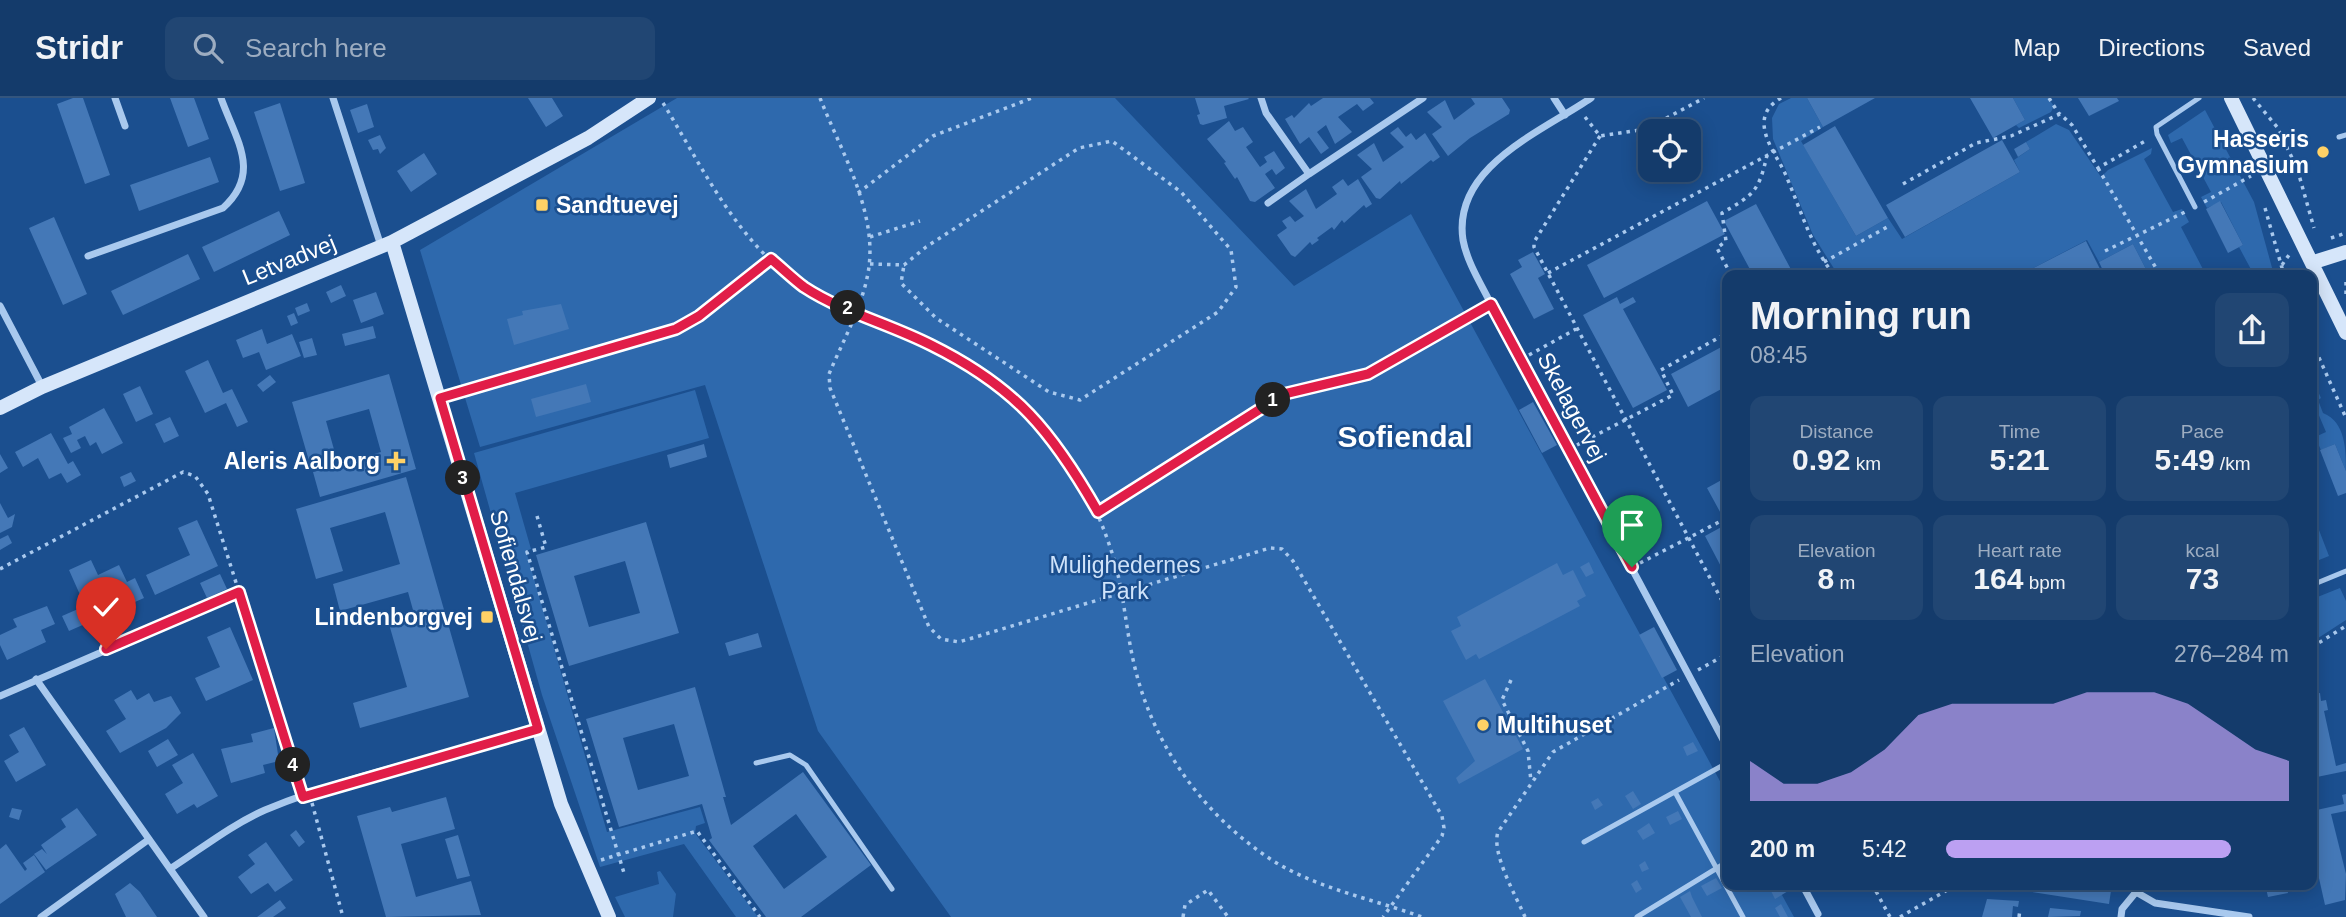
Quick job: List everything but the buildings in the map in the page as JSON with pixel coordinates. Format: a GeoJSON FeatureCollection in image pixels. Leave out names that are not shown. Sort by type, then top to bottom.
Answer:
{"type":"FeatureCollection","features":[{"type":"Feature","properties":{"kind":"street"},"geometry":{"type":"LineString","coordinates":[[115,98],[125,126]]}},
{"type":"Feature","properties":{"kind":"street"},"geometry":{"type":"LineString","coordinates":[[88,256],[223,208],[235,197],[243,184],[245,165],[221,98]]}},
{"type":"Feature","properties":{"kind":"street"},"geometry":{"type":"LineString","coordinates":[[333,98],[387,244]]}},
{"type":"Feature","properties":{"kind":"street","name":"Letvadvej"},"geometry":{"type":"LineString","coordinates":[[0,408],[42,387],[387,244],[588,138],[649,98]]}},
{"type":"Feature","properties":{"kind":"street"},"geometry":{"type":"LineString","coordinates":[[1261,98],[1266,113],[1309,174]]}},
{"type":"Feature","properties":{"kind":"street"},"geometry":{"type":"LineString","coordinates":[[1268,203],[1423,98]]}},
{"type":"Feature","properties":{"kind":"street"},"geometry":{"type":"LineString","coordinates":[[1554,98],[1565,115]]}},
{"type":"Feature","properties":{"kind":"street","name":"Skelagervej"},"geometry":{"type":"LineString","coordinates":[[1591,98],[1490,165],[1475,182],[1466,202],[1464,242],[1491,304],[1722,738]]}},
{"type":"Feature","properties":{"kind":"street"},"geometry":{"type":"LineString","coordinates":[[2231,98],[2314,262],[2346,333]]}},
{"type":"Feature","properties":{"kind":"street","name":"Sofiendalsvej"},"geometry":{"type":"LineString","coordinates":[[387,244],[440,398],[561,804],[609,917]]}},
{"type":"Feature","properties":{"kind":"street"},"geometry":{"type":"LineString","coordinates":[[2314,262],[2346,251]]}},
{"type":"Feature","properties":{"kind":"street"},"geometry":{"type":"LineString","coordinates":[[0,306],[42,387]]}},
{"type":"Feature","properties":{"kind":"street"},"geometry":{"type":"LineString","coordinates":[[0,695],[176,620]]}},
{"type":"Feature","properties":{"kind":"street"},"geometry":{"type":"LineString","coordinates":[[36,679],[204,917]]}},
{"type":"Feature","properties":{"kind":"street"},"geometry":{"type":"LineString","coordinates":[[170,869],[226,831],[264,811],[307,795],[538,729]]}},
{"type":"Feature","properties":{"kind":"street"},"geometry":{"type":"LineString","coordinates":[[41,917],[148,840]]}},
{"type":"Feature","properties":{"kind":"street"},"geometry":{"type":"LineString","coordinates":[[1805,890],[1818,914]]}},
{"type":"Feature","properties":{"kind":"street"},"geometry":{"type":"LineString","coordinates":[[2121,917],[2122,909],[2136,892],[2155,903],[2249,917]]}},
{"type":"Feature","properties":{"kind":"lane"},"geometry":{"type":"LineString","coordinates":[[2195,207],[2157,134],[2156,127],[2199,98]]}},
{"type":"Feature","properties":{"kind":"lane"},"geometry":{"type":"LineString","coordinates":[[440,398],[566,362]]}},
{"type":"Feature","properties":{"kind":"lane"},"geometry":{"type":"LineString","coordinates":[[2317,582],[2346,570]]}},
{"type":"Feature","properties":{"kind":"lane"},"geometry":{"type":"LineString","coordinates":[[756,763],[790,755],[806,765],[892,889]]}},
{"type":"Feature","properties":{"kind":"lane"},"geometry":{"type":"LineString","coordinates":[[1584,842],[1722,766]]}},
{"type":"Feature","properties":{"kind":"lane"},"geometry":{"type":"LineString","coordinates":[[1675,792],[1722,879]]}},
{"type":"Feature","properties":{"kind":"lane"},"geometry":{"type":"LineString","coordinates":[[1637,917],[1722,865]]}},
{"type":"Feature","properties":{"kind":"lane"},"geometry":{"type":"LineString","coordinates":[[1728,890],[1743,917]]}},
{"type":"Feature","properties":{"kind":"path"},"geometry":{"type":"LineString","coordinates":[[660,98],[724,203],[771,259],[805,287],[930,344],[977,369],[1014,398],[1066,457],[1098,512],[1112,550],[1122,592],[1134,668],[1149,715],[1172,760],[1203,800],[1264,855],[1315,881],[1422,917]]}},
{"type":"Feature","properties":{"kind":"path"},"geometry":{"type":"LineString","coordinates":[[820,98],[858,193],[870,237],[870,264],[856,312],[829,374],[830,388],[929,627],[941,639],[959,642],[1270,548],[1282,549],[1293,561],[1441,816],[1442,836],[1383,917]]}},
{"type":"Feature","properties":{"kind":"path"},"geometry":{"type":"LineString","coordinates":[[858,193],[933,136],[1032,98]]}},
{"type":"Feature","properties":{"kind":"path"},"geometry":{"type":"LineString","coordinates":[[1704,98],[1646,129],[1600,136],[1534,242],[1576,329],[1627,419],[1722,601]]}},
{"type":"Feature","properties":{"kind":"path"},"geometry":{"type":"LineString","coordinates":[[1781,98],[1768,109],[1764,122],[1806,233],[1830,270]]}},
{"type":"Feature","properties":{"kind":"path"},"geometry":{"type":"LineString","coordinates":[[2049,98],[2072,125],[2140,236],[2157,270]]}},
{"type":"Feature","properties":{"kind":"path"},"geometry":{"type":"LineString","coordinates":[[2253,98],[2277,127],[2297,168],[2313,226]]}},
{"type":"Feature","properties":{"kind":"path"},"geometry":{"type":"LineString","coordinates":[[1577,107],[1600,136]]}},
{"type":"Feature","properties":{"kind":"path"},"geometry":{"type":"LineString","coordinates":[[1903,184],[1976,144],[2011,136],[2060,114]]}},
{"type":"Feature","properties":{"kind":"path"},"geometry":{"type":"LineString","coordinates":[[1548,273],[1820,127]]}},
{"type":"Feature","properties":{"kind":"path"},"geometry":{"type":"LineString","coordinates":[[2098,168],[2157,134]]}},
{"type":"Feature","properties":{"kind":"path"},"geometry":{"type":"LineString","coordinates":[[870,264],[904,265],[926,247],[1079,148],[1112,141],[1181,192],[1231,250],[1236,287],[1218,312],[1080,400],[1049,392],[936,318],[901,283],[904,265]]}},
{"type":"Feature","properties":{"kind":"path"},"geometry":{"type":"LineString","coordinates":[[1728,270],[1717,248],[1726,241],[1722,213],[1752,196],[1760,183],[1767,154]]}},
{"type":"Feature","properties":{"kind":"path"},"geometry":{"type":"LineString","coordinates":[[2105,251],[2140,236],[2251,176],[2256,185]]}},
{"type":"Feature","properties":{"kind":"path"},"geometry":{"type":"LineString","coordinates":[[2263,202],[2282,268]]}},
{"type":"Feature","properties":{"kind":"path"},"geometry":{"type":"LineString","coordinates":[[870,237],[920,221]]}},
{"type":"Feature","properties":{"kind":"path"},"geometry":{"type":"LineString","coordinates":[[1824,262],[1889,226]]}},
{"type":"Feature","properties":{"kind":"path"},"geometry":{"type":"LineString","coordinates":[[2340,235],[2346,233]]}},
{"type":"Feature","properties":{"kind":"path"},"geometry":{"type":"LineString","coordinates":[[2282,268],[2283,259],[2291,252]]}},
{"type":"Feature","properties":{"kind":"path"},"geometry":{"type":"LineString","coordinates":[[566,362],[676,329],[699,316],[771,259]]}},
{"type":"Feature","properties":{"kind":"path"},"geometry":{"type":"LineString","coordinates":[[2346,279],[2346,294]]}},
{"type":"Feature","properties":{"kind":"path"},"geometry":{"type":"LineString","coordinates":[[1098,512],[1284,394],[1368,374],[1491,304]]}},
{"type":"Feature","properties":{"kind":"path"},"geometry":{"type":"LineString","coordinates":[[1521,359],[1576,329]]}},
{"type":"Feature","properties":{"kind":"path"},"geometry":{"type":"LineString","coordinates":[[1569,449],[1673,395],[1661,370],[1722,336]]}},
{"type":"Feature","properties":{"kind":"path"},"geometry":{"type":"LineString","coordinates":[[2317,353],[2346,418]]}},
{"type":"Feature","properties":{"kind":"path"},"geometry":{"type":"LineString","coordinates":[[0,569],[183,472],[195,476],[208,494],[307,795],[343,917]]}},
{"type":"Feature","properties":{"kind":"path"},"geometry":{"type":"LineString","coordinates":[[537,516],[545,547],[527,552],[624,873]]}},
{"type":"Feature","properties":{"kind":"path"},"geometry":{"type":"LineString","coordinates":[[1632,567],[1721,521]]}},
{"type":"Feature","properties":{"kind":"path"},"geometry":{"type":"LineString","coordinates":[[176,620],[239,592]]}},
{"type":"Feature","properties":{"kind":"path"},"geometry":{"type":"LineString","coordinates":[[2317,644],[2346,626]]}},
{"type":"Feature","properties":{"kind":"path"},"geometry":{"type":"LineString","coordinates":[[1525,917],[1495,839],[1553,752],[1722,657]]}},
{"type":"Feature","properties":{"kind":"path"},"geometry":{"type":"LineString","coordinates":[[1511,680],[1502,699],[1528,751],[1531,784]]}},
{"type":"Feature","properties":{"kind":"path"},"geometry":{"type":"LineString","coordinates":[[585,865],[698,831],[760,917]]}},
{"type":"Feature","properties":{"kind":"path"},"geometry":{"type":"LineString","coordinates":[[1183,917],[1185,905],[1208,890],[1228,917]]}},
{"type":"Feature","properties":{"kind":"path"},"geometry":{"type":"LineString","coordinates":[[1875,890],[1890,917]]}},
{"type":"Feature","properties":{"kind":"path"},"geometry":{"type":"LineString","coordinates":[[1900,917],[1947,890]]}},
{"type":"Feature","properties":{"kind":"path"},"geometry":{"type":"LineString","coordinates":[[2019,917],[2020,909]]}},
{"type":"Feature","properties":{"kind":"green space","name":"Mulighedernes Park"},"geometry":{"type":"Polygon","coordinates":[[[677,98],[1115,98],[1294,286],[1411,214],[1722,785],[1722,890],[1779,890],[1794,917],[951,917],[818,731],[705,385],[480,447],[420,250],[677,98]]]}},
{"type":"Feature","properties":{"kind":"green space"},"geometry":{"type":"Polygon","coordinates":[[[1791,98],[1807,98],[1823,127],[1801,141],[1856,236],[1888,218],[1902,239],[2020,172],[2014,160],[2030,149],[2026,142],[2056,124],[2069,130],[2101,177],[2108,170],[2152,148],[2151,154],[2144,159],[2173,212],[2182,209],[2189,222],[2181,227],[2203,270],[2146,270],[2133,244],[2099,262],[2087,240],[2030,270],[1835,270],[1813,235],[1773,139],[1772,118],[1779,104],[1791,98]]]}},
{"type":"Feature","properties":{"kind":"green space"},"geometry":{"type":"Polygon","coordinates":[[[2013,98],[2048,98],[2054,106],[2051,112],[2019,128],[2016,125],[2025,120],[2013,98]]]}},
{"type":"Feature","properties":{"kind":"green space"},"geometry":{"type":"Polygon","coordinates":[[[2205,110],[2254,202],[2273,270],[2251,270],[2239,247],[2243,245],[2221,202],[2207,208],[2201,197],[2211,192],[2182,138],[2171,143],[2168,135],[2205,110]]]}},
{"type":"Feature","properties":{"kind":"green space"},"geometry":{"type":"Polygon","coordinates":[[[2317,389],[2323,413],[2336,423],[2343,438],[2346,471],[2335,444],[2321,450],[2317,436],[2326,432],[2317,411],[2317,389]]]}},
{"type":"Feature","properties":{"kind":"green space"},"geometry":{"type":"Polygon","coordinates":[[[695,390],[709,438],[515,493],[531,549],[526,551],[607,832],[700,807],[705,823],[696,826],[695,833],[758,917],[736,917],[684,844],[600,867],[542,695],[474,453],[695,390]]]}},
{"type":"Feature","properties":{"kind":"green space"},"geometry":{"type":"Polygon","coordinates":[[[2317,525],[2329,556],[2317,561],[2317,525]]]}},
{"type":"Feature","properties":{"kind":"green space"},"geometry":{"type":"Polygon","coordinates":[[[2340,588],[2346,601],[2346,620],[2317,639],[2317,597],[2340,588]]]}},
{"type":"Feature","properties":{"kind":"green space"},"geometry":{"type":"Polygon","coordinates":[[[660,871],[676,894],[673,917],[625,917],[615,897],[659,884],[657,872],[660,871]]]}},
{"type":"Feature","properties":{"kind":"place","name":"Hasseris Gymnasium"},"geometry":{"type":"Point","coordinates":[2323,152]}},
{"type":"Feature","properties":{"kind":"place","name":"Sandtuevej"},"geometry":{"type":"Point","coordinates":[542,205]}},
{"type":"Feature","properties":{"kind":"place","name":"Aleris Aalborg"},"geometry":{"type":"Point","coordinates":[396,461]}},
{"type":"Feature","properties":{"kind":"place","name":"Lindenborgvej"},"geometry":{"type":"Point","coordinates":[487,617]}},
{"type":"Feature","properties":{"kind":"place","name":"Multihuset"},"geometry":{"type":"Point","coordinates":[1483,725]}},
{"type":"Feature","properties":{"kind":"district","name":"Sofiendal"},"geometry":{"type":"Point","coordinates":[1405,437]}},
{"type":"Feature","properties":{"kind":"route"},"geometry":{"type":"LineString","coordinates":[[106,649],[239,592],[303,797],[538,729],[440,398],[676,329],[699,316],[771,259],[805,287],[930,344],[977,369],[1031,414],[1066,457],[1098,512],[1284,394],[1368,374],[1491,304],[1632,567]]}}]}
